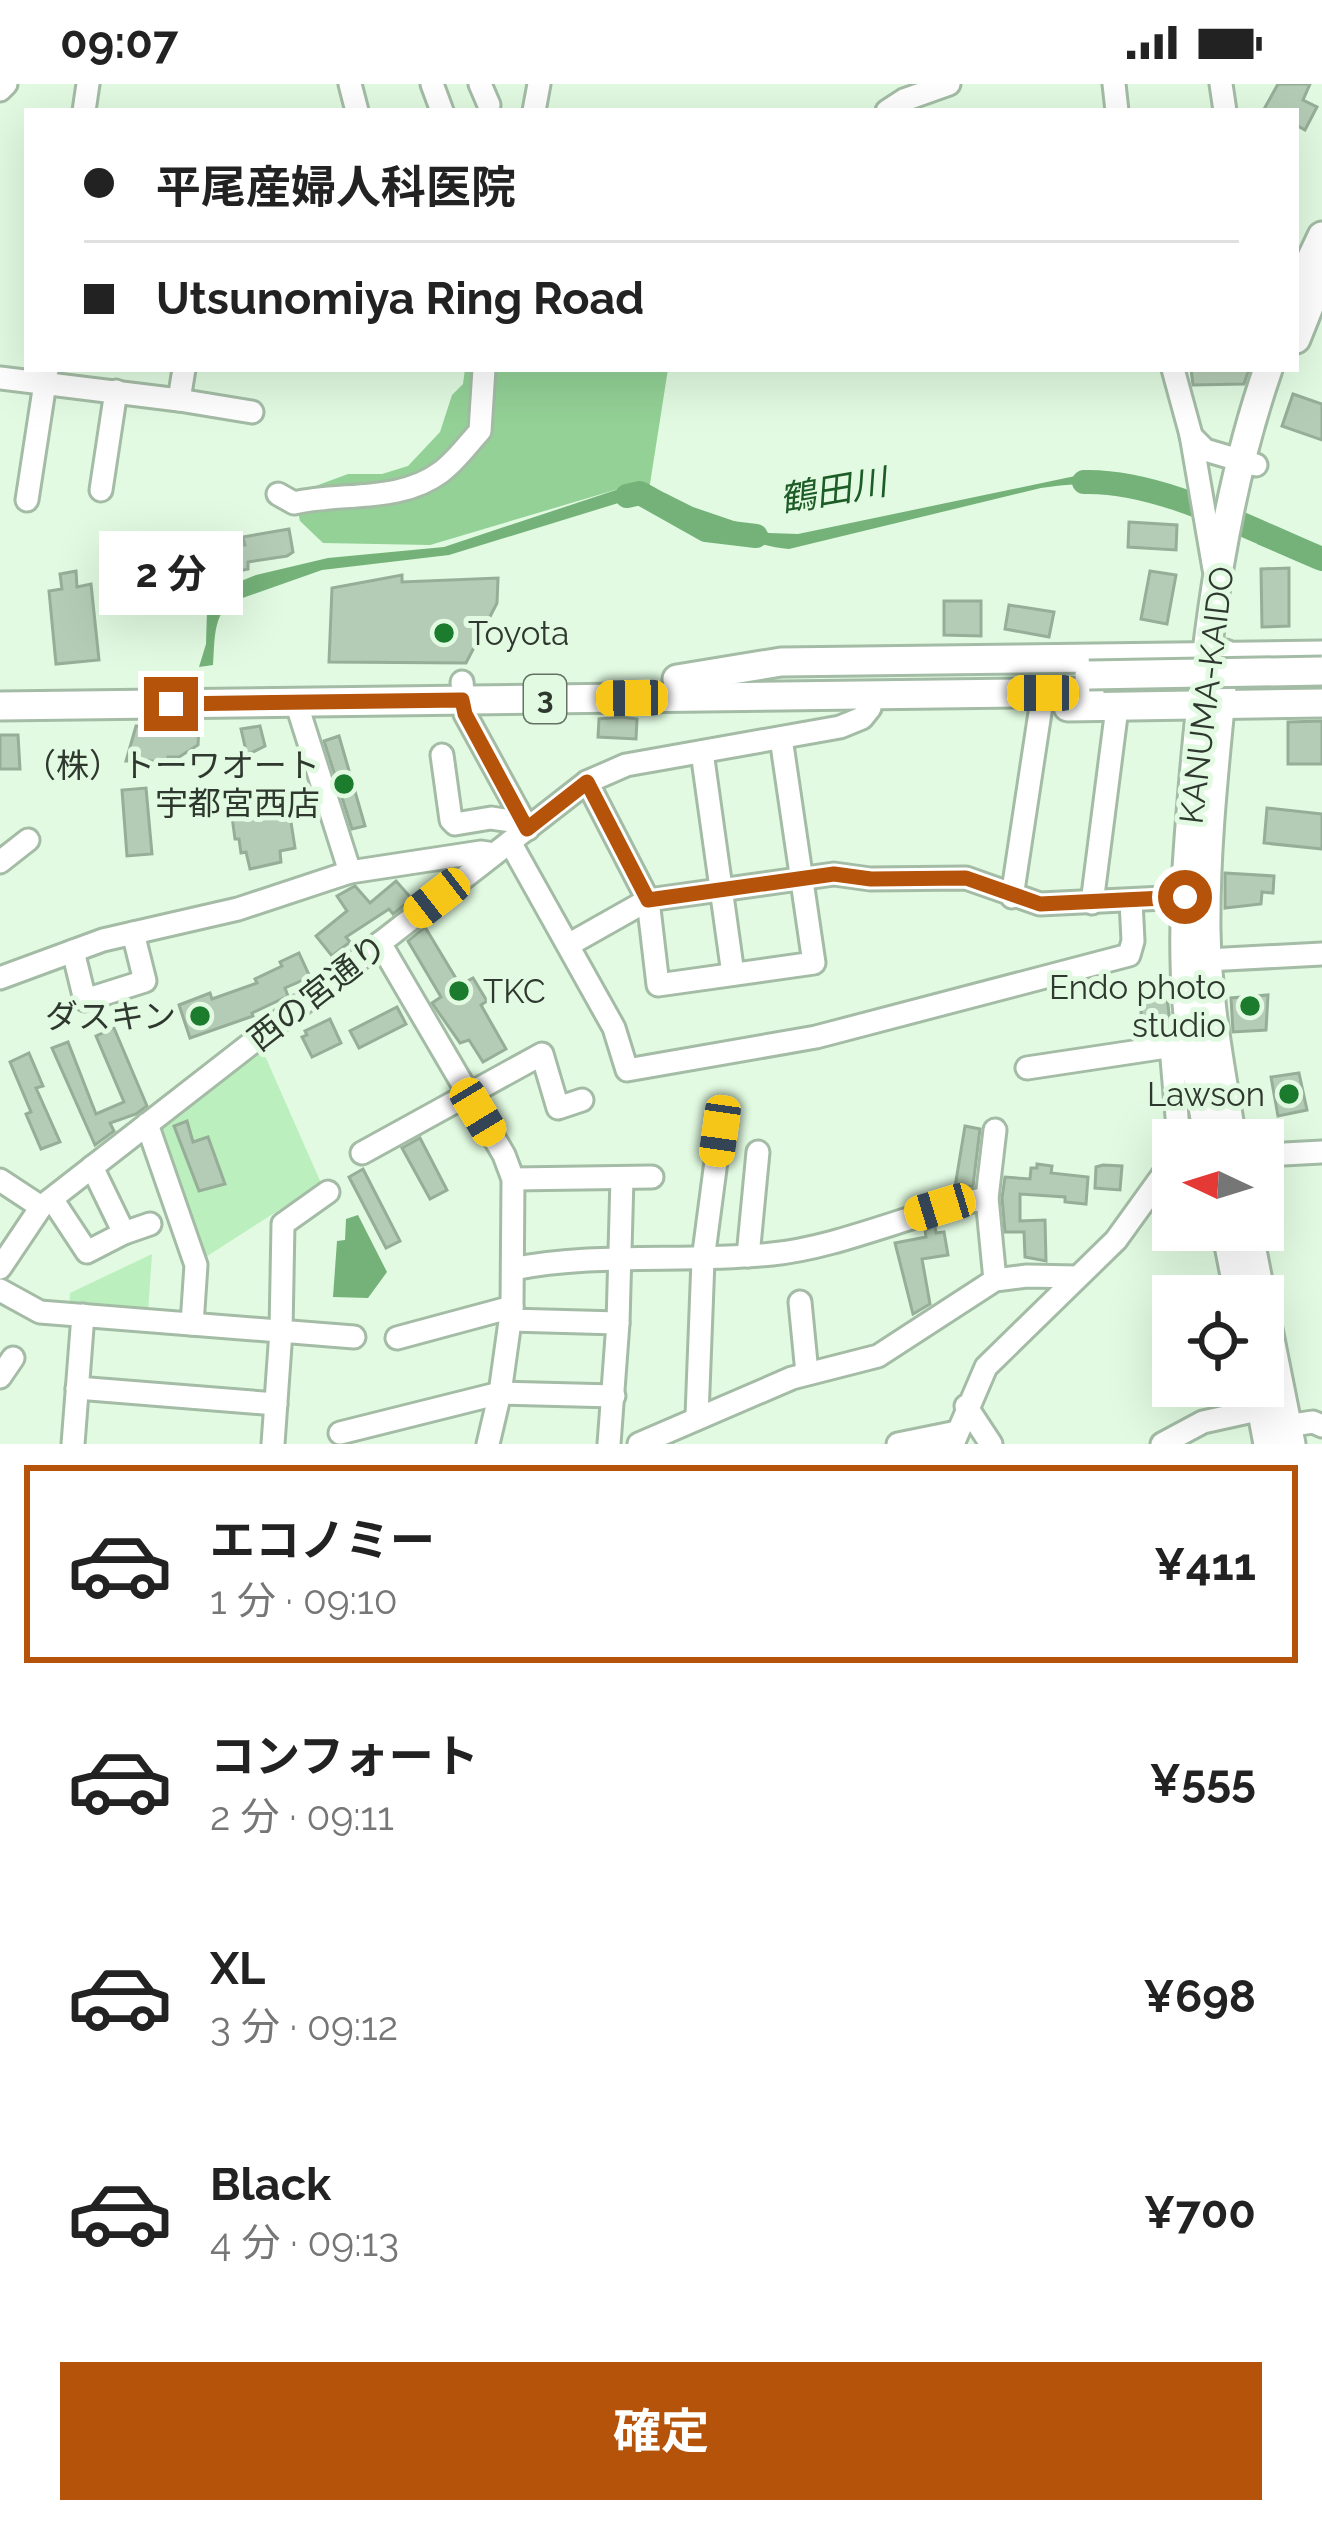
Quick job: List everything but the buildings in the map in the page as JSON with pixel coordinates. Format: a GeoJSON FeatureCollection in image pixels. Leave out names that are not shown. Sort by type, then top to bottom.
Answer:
{"type":"FeatureCollection","features":[{"type":"Feature","properties":{"kind":"main road"},"geometry":{"type":"LineString","coordinates":[[1299,323],[1322,236]]}},
{"type":"Feature","properties":{"kind":"main road"},"geometry":{"type":"LineString","coordinates":[[1216,655],[1224,536],[1239,506],[1267,372]]}},
{"type":"Feature","properties":{"kind":"main road"},"geometry":{"type":"LineString","coordinates":[[1248,463],[1284,372]]}},
{"type":"Feature","properties":{"kind":"main road","name":"KANUMA-KAIDO"},"geometry":{"type":"LineString","coordinates":[[1203,1119],[1182,1045],[1185,897],[1216,655],[1224,536]]}},
{"type":"Feature","properties":{"kind":"main road","name":"3"},"geometry":{"type":"LineString","coordinates":[[676,688],[781,662],[1322,655]]}},
{"type":"Feature","properties":{"kind":"main road","name":"3"},"geometry":{"type":"LineString","coordinates":[[1089,683],[1322,671]]}},
{"type":"Feature","properties":{"kind":"main road","name":"3"},"geometry":{"type":"LineString","coordinates":[[0,688],[462,691],[1089,683],[1322,688]]}},
{"type":"Feature","properties":{"kind":"main road","name":"3"},"geometry":{"type":"LineString","coordinates":[[676,688],[742,704],[870,708],[1322,704]]}},
{"type":"Feature","properties":{"kind":"main road","name":"3"},"geometry":{"type":"LineString","coordinates":[[0,706],[296,702],[462,691]]}},
{"type":"Feature","properties":{"kind":"main road","name":"KANUMA-KAIDO"},"geometry":{"type":"LineString","coordinates":[[1210,706],[1207,960],[1229,1119]]}},
{"type":"Feature","properties":{"kind":"street"},"geometry":{"type":"LineString","coordinates":[[892,108],[949,84]]}},
{"type":"Feature","properties":{"kind":"street"},"geometry":{"type":"LineString","coordinates":[[179,400],[184,372]]}},
{"type":"Feature","properties":{"kind":"street"},"geometry":{"type":"LineString","coordinates":[[278,494],[295,503],[386,494],[440,474],[480,431],[484,372]]}},
{"type":"Feature","properties":{"kind":"street"},"geometry":{"type":"LineString","coordinates":[[1174,372],[1203,494],[1224,536]]}},
{"type":"Feature","properties":{"kind":"street"},"geometry":{"type":"LineString","coordinates":[[0,378],[46,375],[116,392],[253,412]]}},
{"type":"Feature","properties":{"kind":"street"},"geometry":{"type":"LineString","coordinates":[[27,500],[46,375]]}},
{"type":"Feature","properties":{"kind":"street"},"geometry":{"type":"LineString","coordinates":[[101,490],[116,392]]}},
{"type":"Feature","properties":{"kind":"street"},"geometry":{"type":"LineString","coordinates":[[1191,435],[1205,450],[1248,463]]}},
{"type":"Feature","properties":{"kind":"street"},"geometry":{"type":"LineString","coordinates":[[462,691],[465,714],[514,837],[614,1028],[627,1070],[816,1037],[1129,955],[1131,901]]}},
{"type":"Feature","properties":{"kind":"street"},"geometry":{"type":"LineString","coordinates":[[296,702],[350,872]]}},
{"type":"Feature","properties":{"kind":"street"},"geometry":{"type":"LineString","coordinates":[[1012,897],[1041,706]]}},
{"type":"Feature","properties":{"kind":"street","name":"西の宮通り"},"geometry":{"type":"LineString","coordinates":[[0,1268],[47,1203],[587,782],[626,765],[852,723],[870,708]]}},
{"type":"Feature","properties":{"kind":"street"},"geometry":{"type":"LineString","coordinates":[[1092,903],[1118,708]]}},
{"type":"Feature","properties":{"kind":"street"},"geometry":{"type":"LineString","coordinates":[[587,782],[648,900],[658,985],[814,963],[781,738]]}},
{"type":"Feature","properties":{"kind":"street"},"geometry":{"type":"LineString","coordinates":[[702,752],[733,974]]}},
{"type":"Feature","properties":{"kind":"street"},"geometry":{"type":"LineString","coordinates":[[442,754],[451,820],[455,824],[491,818],[514,837]]}},
{"type":"Feature","properties":{"kind":"street"},"geometry":{"type":"LineString","coordinates":[[0,979],[73,951],[238,909],[350,872],[481,852],[514,837]]}},
{"type":"Feature","properties":{"kind":"street"},"geometry":{"type":"LineString","coordinates":[[0,862],[28,840]]}},
{"type":"Feature","properties":{"kind":"street"},"geometry":{"type":"LineString","coordinates":[[569,944],[648,900],[834,874],[871,879],[966,878],[1040,904],[1185,897]]}},
{"type":"Feature","properties":{"kind":"street"},"geometry":{"type":"LineString","coordinates":[[73,951],[85,1000],[145,981],[133,933]]}},
{"type":"Feature","properties":{"kind":"street"},"geometry":{"type":"LineString","coordinates":[[380,943],[504,1155],[513,1179],[511,1313],[488,1444]]}},
{"type":"Feature","properties":{"kind":"street"},"geometry":{"type":"LineString","coordinates":[[1207,960],[1322,954]]}},
{"type":"Feature","properties":{"kind":"street"},"geometry":{"type":"LineString","coordinates":[[1027,1068],[1182,1045],[1179,1119]]}},
{"type":"Feature","properties":{"kind":"street"},"geometry":{"type":"LineString","coordinates":[[362,1153],[542,1054],[558,1108],[582,1100]]}},
{"type":"Feature","properties":{"kind":"street"},"geometry":{"type":"LineString","coordinates":[[147,1124],[196,1264],[192,1324]]}},
{"type":"Feature","properties":{"kind":"street"},"geometry":{"type":"LineString","coordinates":[[995,1130],[987,1198],[995,1280]]}},
{"type":"Feature","properties":{"kind":"street"},"geometry":{"type":"LineString","coordinates":[[698,1416],[703,1260],[720,1131]]}},
{"type":"Feature","properties":{"kind":"street"},"geometry":{"type":"LineString","coordinates":[[748,1256],[758,1152]]}},
{"type":"Feature","properties":{"kind":"street"},"geometry":{"type":"LineString","coordinates":[[1284,1154],[1322,1152]]}},
{"type":"Feature","properties":{"kind":"street"},"geometry":{"type":"LineString","coordinates":[[92,1167],[124,1233]]}},
{"type":"Feature","properties":{"kind":"street"},"geometry":{"type":"LineString","coordinates":[[513,1179],[652,1177]]}},
{"type":"Feature","properties":{"kind":"street"},"geometry":{"type":"LineString","coordinates":[[609,1444],[622,1178]]}},
{"type":"Feature","properties":{"kind":"street"},"geometry":{"type":"LineString","coordinates":[[0,1180],[47,1203],[87,1252],[150,1224]]}},
{"type":"Feature","properties":{"kind":"street"},"geometry":{"type":"LineString","coordinates":[[898,1444],[955,1438],[986,1367],[1116,1240],[1152,1190]]}},
{"type":"Feature","properties":{"kind":"street"},"geometry":{"type":"LineString","coordinates":[[273,1444],[283,1224],[328,1192]]}},
{"type":"Feature","properties":{"kind":"street"},"geometry":{"type":"LineString","coordinates":[[513,1269],[555,1261],[703,1260],[789,1252],[940,1207],[987,1198]]}},
{"type":"Feature","properties":{"kind":"street"},"geometry":{"type":"LineString","coordinates":[[639,1444],[807,1373],[878,1356],[995,1280],[1077,1277]]}},
{"type":"Feature","properties":{"kind":"street"},"geometry":{"type":"LineString","coordinates":[[0,1290],[40,1312],[354,1337]]}},
{"type":"Feature","properties":{"kind":"street"},"geometry":{"type":"LineString","coordinates":[[800,1302],[807,1373]]}},
{"type":"Feature","properties":{"kind":"street"},"geometry":{"type":"LineString","coordinates":[[397,1337],[511,1313],[618,1323]]}},
{"type":"Feature","properties":{"kind":"street"},"geometry":{"type":"LineString","coordinates":[[73,1444],[83,1316]]}},
{"type":"Feature","properties":{"kind":"street"},"geometry":{"type":"LineString","coordinates":[[76,1388],[276,1403]]}},
{"type":"Feature","properties":{"kind":"street"},"geometry":{"type":"LineString","coordinates":[[340,1432],[500,1393],[614,1396]]}},
{"type":"Feature","properties":{"kind":"street"},"geometry":{"type":"LineString","coordinates":[[966,1406],[991,1444]]}},
{"type":"Feature","properties":{"kind":"street"},"geometry":{"type":"LineString","coordinates":[[1162,1444],[1203,1422],[1313,1422],[1322,1426]]}},
{"type":"Feature","properties":{"kind":"shaded area"},"geometry":{"type":"Polygon","coordinates":[[[465,372],[668,372],[649,490],[625,487],[430,545],[323,543],[300,521],[294,494],[348,474],[382,474],[408,466],[440,432],[452,395],[463,384],[465,372]]]}},
{"type":"Feature","properties":{"kind":"shaded area"},"geometry":{"type":"Polygon","coordinates":[[[1080,475],[1119,477],[1191,497],[1193,511],[1119,485],[1064,485],[789,549],[750,541],[638,497],[449,555],[322,570],[234,601],[218,621],[213,665],[199,667],[206,644],[207,611],[221,589],[256,575],[328,558],[444,547],[625,487],[665,493],[769,533],[798,534],[1080,475]]]}},
{"type":"Feature","properties":{"kind":"shaded area"},"geometry":{"type":"Polygon","coordinates":[[[1260,520],[1322,547],[1322,571],[1257,544],[1260,520]]]}},
{"type":"Feature","properties":{"kind":"shaded area"},"geometry":{"type":"Polygon","coordinates":[[[262,1049],[321,1183],[201,1260],[154,1131],[262,1049]]]}},
{"type":"Feature","properties":{"kind":"shaded area"},"geometry":{"type":"Polygon","coordinates":[[[358,1215],[387,1272],[368,1298],[333,1297],[337,1241],[345,1240],[346,1219],[358,1215]]]}},
{"type":"Feature","properties":{"kind":"shaded area"},"geometry":{"type":"Polygon","coordinates":[[[152,1254],[148,1313],[69,1308],[70,1293],[152,1254]]]}},
{"type":"Feature","properties":{"kind":"waterway","name":"鶴田川"},"geometry":{"type":"LineString","coordinates":[[1084,482],[1144,489],[1174,498],[1322,559]]}},
{"type":"Feature","properties":{"kind":"waterway","name":"鶴田川"},"geometry":{"type":"LineString","coordinates":[[627,496],[640,493],[706,530],[756,536]]}},
{"type":"Feature","properties":{"kind":"place","name":"Toyota"},"geometry":{"type":"Point","coordinates":[444,633]}},
{"type":"Feature","properties":{"kind":"place","name":"（株）トーワオート 宇都宮西店"},"geometry":{"type":"Point","coordinates":[344,784]}},
{"type":"Feature","properties":{"kind":"place","name":"TKC"},"geometry":{"type":"Point","coordinates":[459,991]}},
{"type":"Feature","properties":{"kind":"place","name":"Endo photo studio"},"geometry":{"type":"Point","coordinates":[1250,1006]}},
{"type":"Feature","properties":{"kind":"place","name":"ダスキン"},"geometry":{"type":"Point","coordinates":[200,1016]}},
{"type":"Feature","properties":{"kind":"place","name":"Lawson"},"geometry":{"type":"Point","coordinates":[1289,1094]}},
{"type":"Feature","properties":{"kind":"route"},"geometry":{"type":"LineString","coordinates":[[171,704],[462,700],[465,714],[527,829],[587,782],[648,900],[834,874],[871,879],[966,878],[1040,904],[1185,897]]}}]}
